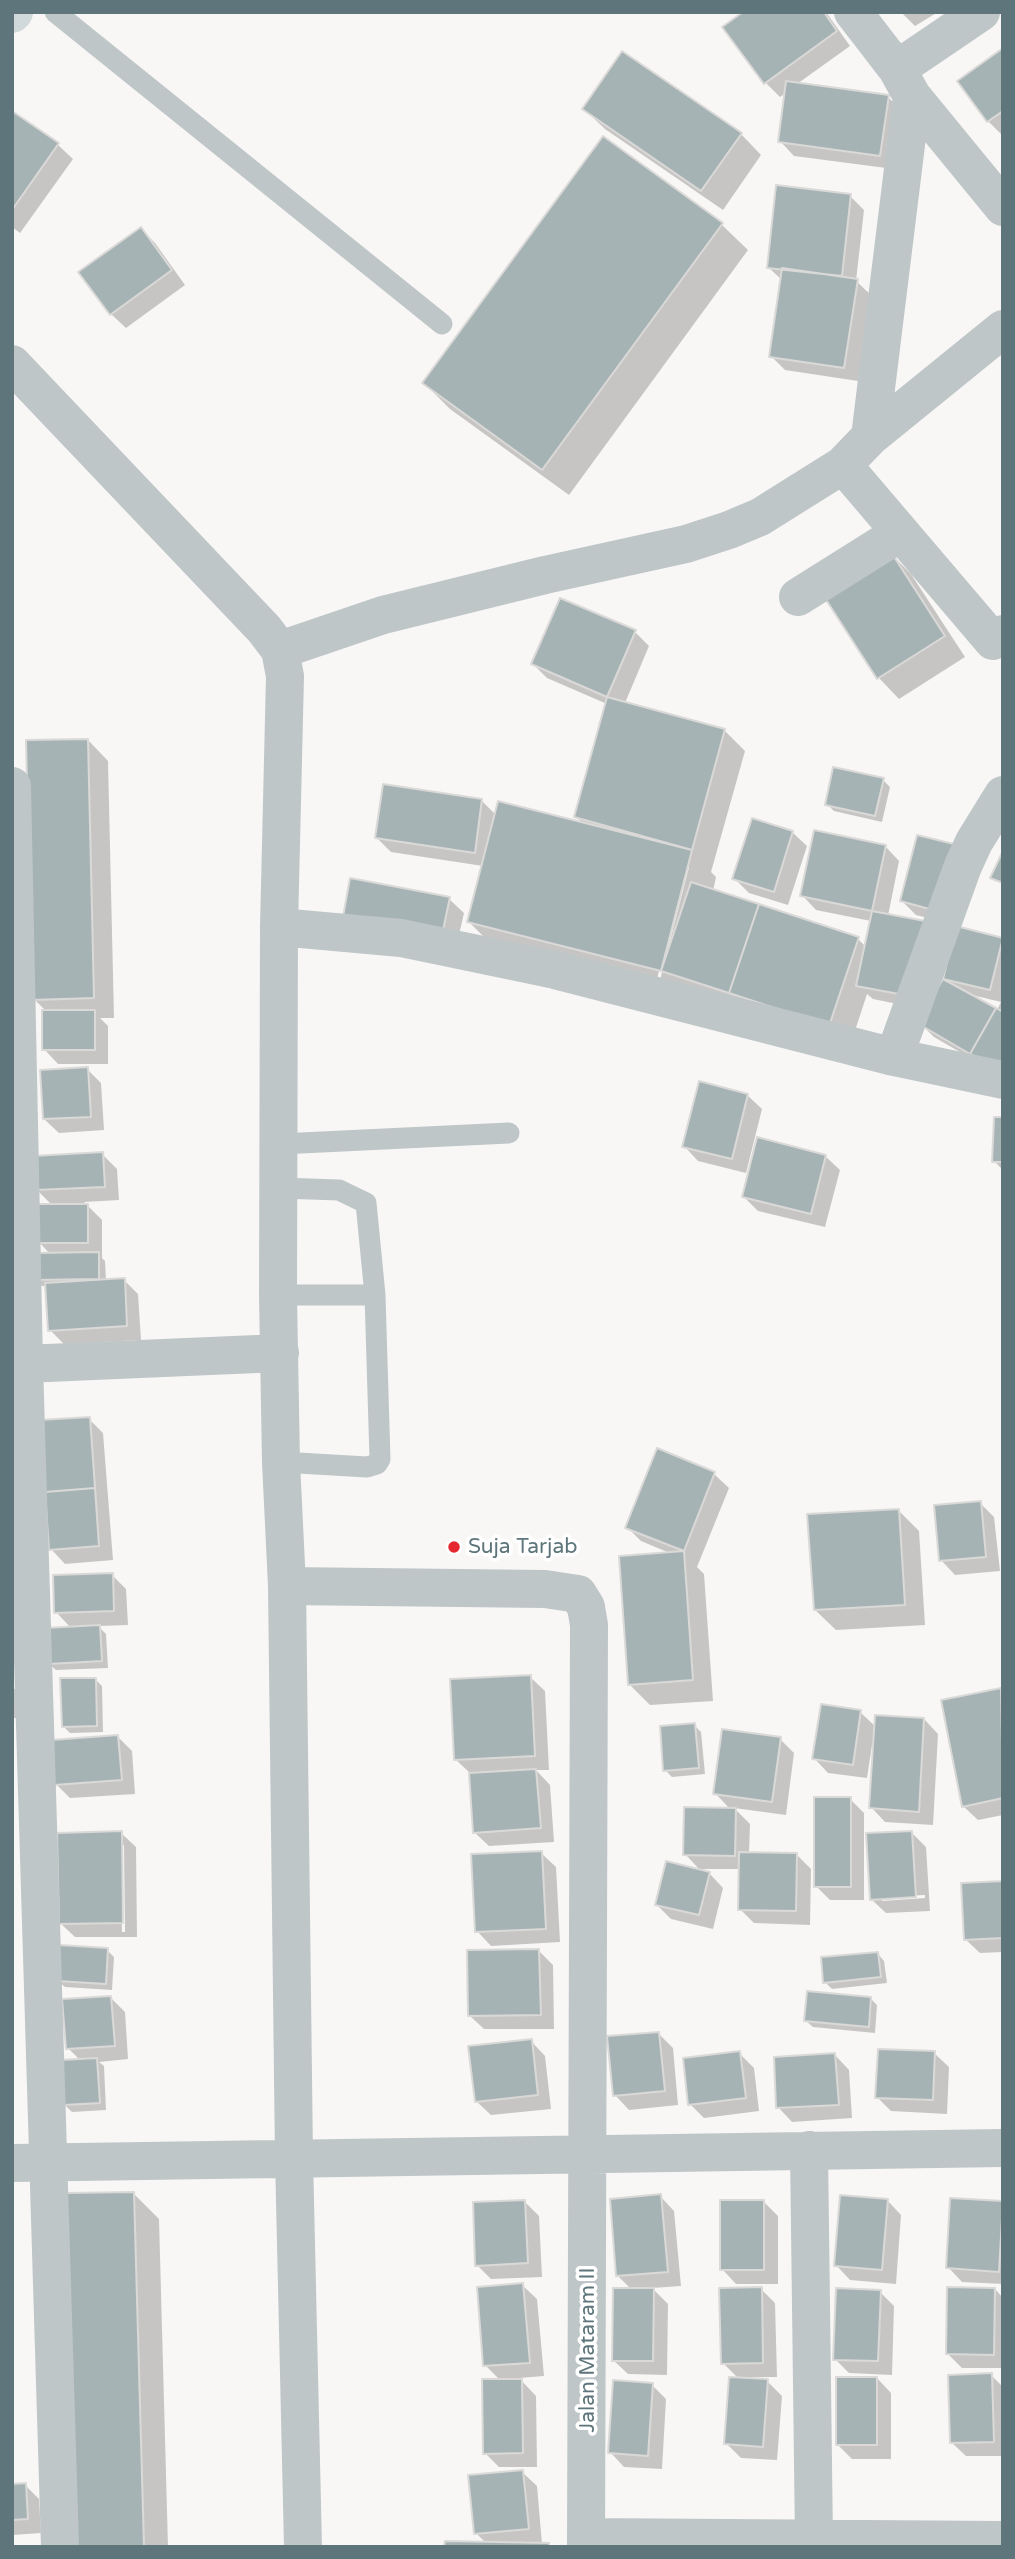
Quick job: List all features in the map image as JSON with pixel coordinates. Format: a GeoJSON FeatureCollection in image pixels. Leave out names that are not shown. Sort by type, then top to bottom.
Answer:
{"type":"FeatureCollection","features":[{"type":"Feature","properties":{"kind":"street"},"geometry":{"type":"LineString","coordinates":[[853,12],[904,83],[1003,207]]}},
{"type":"Feature","properties":{"kind":"street"},"geometry":{"type":"LineString","coordinates":[[870,437],[904,83],[981,12]]}},
{"type":"Feature","properties":{"kind":"street"},"geometry":{"type":"LineString","coordinates":[[280,650],[383,615],[686,544],[760,517],[843,465],[870,437],[1003,329]]}},
{"type":"Feature","properties":{"kind":"street"},"geometry":{"type":"LineString","coordinates":[[12,365],[264,629],[280,650],[285,676],[279,927],[278,1296],[281,1462],[287,1586],[303,2547]]}},
{"type":"Feature","properties":{"kind":"street"},"geometry":{"type":"LineString","coordinates":[[843,465],[900,533],[1000,642]]}},
{"type":"Feature","properties":{"kind":"street"},"geometry":{"type":"LineString","coordinates":[[798,597],[900,533]]}},
{"type":"Feature","properties":{"kind":"street"},"geometry":{"type":"LineString","coordinates":[[12,786],[30,2163],[60,2547]]}},
{"type":"Feature","properties":{"kind":"street"},"geometry":{"type":"LineString","coordinates":[[894,1057],[963,866],[974,842],[1003,795]]}},
{"type":"Feature","properties":{"kind":"street"},"geometry":{"type":"LineString","coordinates":[[279,927],[401,938],[542,967],[894,1057],[1003,1080]]}},
{"type":"Feature","properties":{"kind":"street"},"geometry":{"type":"LineString","coordinates":[[18,1370],[280,1353]]}},
{"type":"Feature","properties":{"kind":"street","name":"Jalan Mataram II"},"geometry":{"type":"LineString","coordinates":[[287,1586],[545,1588],[578,1594],[586,1608],[589,1625],[586,2542]]}},
{"type":"Feature","properties":{"kind":"street"},"geometry":{"type":"LineString","coordinates":[[30,2163],[1003,2148]]}},
{"type":"Feature","properties":{"kind":"street"},"geometry":{"type":"LineString","coordinates":[[809,2150],[814,2540]]}},
{"type":"Feature","properties":{"kind":"street"},"geometry":{"type":"LineString","coordinates":[[586,2542],[1003,2540]]}},
{"type":"Feature","properties":{"kind":"lane"},"geometry":{"type":"LineString","coordinates":[[55,12],[442,324]]}},
{"type":"Feature","properties":{"kind":"lane"},"geometry":{"type":"LineString","coordinates":[[280,1144],[509,1133]]}},
{"type":"Feature","properties":{"kind":"lane"},"geometry":{"type":"LineString","coordinates":[[280,1188],[339,1190],[366,1203],[375,1296],[380,1459],[377,1464],[367,1466],[281,1462]]}},
{"type":"Feature","properties":{"kind":"lane"},"geometry":{"type":"LineString","coordinates":[[278,1296],[375,1296]]}},
{"type":"Feature","properties":{"kind":"building"},"geometry":{"type":"Polygon","coordinates":[[[743,12],[824,12],[837,31],[764,84],[722,27],[743,12]]]}},
{"type":"Feature","properties":{"kind":"building"},"geometry":{"type":"Polygon","coordinates":[[[1003,48],[1003,111],[987,122],[957,81],[1003,48]]]}},
{"type":"Feature","properties":{"kind":"building"},"geometry":{"type":"Polygon","coordinates":[[[622,51],[742,133],[701,191],[582,109],[622,51]]]}},
{"type":"Feature","properties":{"kind":"building"},"geometry":{"type":"Polygon","coordinates":[[[786,81],[889,95],[880,156],[778,142],[786,81]]]}},
{"type":"Feature","properties":{"kind":"building"},"geometry":{"type":"Polygon","coordinates":[[[12,111],[59,143],[12,210],[12,111]]]}},
{"type":"Feature","properties":{"kind":"building"},"geometry":{"type":"Polygon","coordinates":[[[603,136],[723,223],[542,470],[422,383],[603,136]]]}},
{"type":"Feature","properties":{"kind":"building"},"geometry":{"type":"Polygon","coordinates":[[[776,185],[851,194],[842,276],[767,268],[776,185]]]}},
{"type":"Feature","properties":{"kind":"building"},"geometry":{"type":"Polygon","coordinates":[[[141,227],[172,270],[110,315],[78,272],[141,227]]]}},
{"type":"Feature","properties":{"kind":"building"},"geometry":{"type":"Polygon","coordinates":[[[782,268],[858,279],[844,368],[769,357],[782,268]]]}},
{"type":"Feature","properties":{"kind":"building"},"geometry":{"type":"Polygon","coordinates":[[[891,552],[945,636],[877,679],[823,595],[891,552]]]}},
{"type":"Feature","properties":{"kind":"building"},"geometry":{"type":"Polygon","coordinates":[[[560,598],[636,630],[607,697],[531,664],[560,598]]]}},
{"type":"Feature","properties":{"kind":"building"},"geometry":{"type":"Polygon","coordinates":[[[607,697],[725,729],[692,850],[574,817],[607,697]]]}},
{"type":"Feature","properties":{"kind":"building"},"geometry":{"type":"Polygon","coordinates":[[[88,739],[94,998],[32,1000],[26,740],[88,739]]]}},
{"type":"Feature","properties":{"kind":"building"},"geometry":{"type":"Polygon","coordinates":[[[833,767],[884,778],[875,816],[825,805],[833,767]]]}},
{"type":"Feature","properties":{"kind":"building"},"geometry":{"type":"Polygon","coordinates":[[[383,784],[482,799],[475,853],[375,838],[383,784]]]}},
{"type":"Feature","properties":{"kind":"building"},"geometry":{"type":"Polygon","coordinates":[[[498,801],[692,850],[661,971],[467,922],[498,801]]]}},
{"type":"Feature","properties":{"kind":"building"},"geometry":{"type":"Polygon","coordinates":[[[752,818],[793,831],[774,892],[732,879],[752,818]]]}},
{"type":"Feature","properties":{"kind":"building"},"geometry":{"type":"Polygon","coordinates":[[[814,830],[886,845],[872,911],[800,896],[814,830]]]}},
{"type":"Feature","properties":{"kind":"building"},"geometry":{"type":"Polygon","coordinates":[[[917,835],[954,844],[937,911],[900,901],[917,835]]]}},
{"type":"Feature","properties":{"kind":"building"},"geometry":{"type":"Polygon","coordinates":[[[1003,851],[1003,883],[990,878],[1003,851]]]}},
{"type":"Feature","properties":{"kind":"building"},"geometry":{"type":"Polygon","coordinates":[[[350,878],[450,897],[442,935],[343,917],[350,878]]]}},
{"type":"Feature","properties":{"kind":"building"},"geometry":{"type":"Polygon","coordinates":[[[691,882],[759,904],[729,993],[661,971],[691,882]]]}},
{"type":"Feature","properties":{"kind":"building"},"geometry":{"type":"Polygon","coordinates":[[[759,904],[859,937],[829,1026],[729,993],[759,904]]]}},
{"type":"Feature","properties":{"kind":"building"},"geometry":{"type":"Polygon","coordinates":[[[872,911],[930,922],[915,997],[856,986],[872,911]]]}},
{"type":"Feature","properties":{"kind":"building"},"geometry":{"type":"Polygon","coordinates":[[[956,926],[1003,938],[990,990],[943,979],[956,926]]]}},
{"type":"Feature","properties":{"kind":"building"},"geometry":{"type":"Polygon","coordinates":[[[943,979],[996,1008],[970,1054],[917,1023],[943,979]]]}},
{"type":"Feature","properties":{"kind":"building"},"geometry":{"type":"Polygon","coordinates":[[[996,1008],[1003,1012],[1003,1072],[970,1054],[996,1008]]]}},
{"type":"Feature","properties":{"kind":"building"},"geometry":{"type":"Polygon","coordinates":[[[42,1010],[95,1010],[95,1050],[42,1050],[42,1010]]]}},
{"type":"Feature","properties":{"kind":"building"},"geometry":{"type":"Polygon","coordinates":[[[88,1067],[91,1117],[43,1119],[40,1070],[88,1067]]]}},
{"type":"Feature","properties":{"kind":"building"},"geometry":{"type":"Polygon","coordinates":[[[699,1081],[748,1094],[732,1159],[682,1147],[699,1081]]]}},
{"type":"Feature","properties":{"kind":"building"},"geometry":{"type":"Polygon","coordinates":[[[994,1117],[1003,1117],[1003,1162],[992,1162],[994,1117]]]}},
{"type":"Feature","properties":{"kind":"building"},"geometry":{"type":"Polygon","coordinates":[[[757,1137],[826,1155],[811,1214],[742,1197],[757,1137]]]}},
{"type":"Feature","properties":{"kind":"building"},"geometry":{"type":"Polygon","coordinates":[[[103,1152],[105,1187],[35,1190],[33,1156],[103,1152]]]}},
{"type":"Feature","properties":{"kind":"building"},"geometry":{"type":"Polygon","coordinates":[[[37,1204],[88,1204],[88,1243],[37,1243],[37,1204]]]}},
{"type":"Feature","properties":{"kind":"building"},"geometry":{"type":"Polygon","coordinates":[[[99,1252],[99,1279],[33,1280],[33,1253],[99,1252]]]}},
{"type":"Feature","properties":{"kind":"building"},"geometry":{"type":"Polygon","coordinates":[[[125,1278],[127,1326],[48,1331],[45,1283],[125,1278]]]}},
{"type":"Feature","properties":{"kind":"building"},"geometry":{"type":"Polygon","coordinates":[[[90,1417],[95,1488],[45,1492],[39,1420],[90,1417]]]}},
{"type":"Feature","properties":{"kind":"building"},"geometry":{"type":"Polygon","coordinates":[[[657,1448],[715,1472],[684,1551],[625,1528],[657,1448]]]}},
{"type":"Feature","properties":{"kind":"building"},"geometry":{"type":"Polygon","coordinates":[[[95,1488],[99,1546],[49,1550],[45,1492],[95,1488]]]}},
{"type":"Feature","properties":{"kind":"building"},"geometry":{"type":"Polygon","coordinates":[[[981,1501],[986,1557],[939,1561],[934,1505],[981,1501]]]}},
{"type":"Feature","properties":{"kind":"building"},"geometry":{"type":"Polygon","coordinates":[[[899,1509],[905,1605],[814,1610],[807,1514],[899,1509]]]}},
{"type":"Feature","properties":{"kind":"building"},"geometry":{"type":"Polygon","coordinates":[[[684,1551],[693,1680],[628,1685],[619,1556],[684,1551]]]}},
{"type":"Feature","properties":{"kind":"building"},"geometry":{"type":"Polygon","coordinates":[[[113,1573],[114,1611],[54,1613],[53,1575],[113,1573]]]}},
{"type":"Feature","properties":{"kind":"building"},"geometry":{"type":"Polygon","coordinates":[[[100,1625],[102,1661],[48,1664],[45,1628],[100,1625]]]}},
{"type":"Feature","properties":{"kind":"building"},"geometry":{"type":"Polygon","coordinates":[[[531,1675],[535,1756],[454,1760],[450,1679],[531,1675]]]}},
{"type":"Feature","properties":{"kind":"building"},"geometry":{"type":"Polygon","coordinates":[[[60,1678],[96,1678],[97,1726],[62,1727],[60,1678]]]}},
{"type":"Feature","properties":{"kind":"building"},"geometry":{"type":"Polygon","coordinates":[[[1001,1688],[1003,1798],[962,1807],[941,1700],[1001,1688]]]}},
{"type":"Feature","properties":{"kind":"building"},"geometry":{"type":"Polygon","coordinates":[[[821,1704],[861,1710],[853,1765],[812,1759],[821,1704]]]}},
{"type":"Feature","properties":{"kind":"building"},"geometry":{"type":"Polygon","coordinates":[[[875,1715],[924,1718],[919,1812],[869,1808],[875,1715]]]}},
{"type":"Feature","properties":{"kind":"building"},"geometry":{"type":"Polygon","coordinates":[[[695,1723],[699,1768],[663,1771],[660,1726],[695,1723]]]}},
{"type":"Feature","properties":{"kind":"building"},"geometry":{"type":"Polygon","coordinates":[[[722,1729],[781,1737],[772,1802],[713,1794],[722,1729]]]}},
{"type":"Feature","properties":{"kind":"building"},"geometry":{"type":"Polygon","coordinates":[[[118,1735],[122,1780],[54,1785],[51,1740],[118,1735]]]}},
{"type":"Feature","properties":{"kind":"building"},"geometry":{"type":"Polygon","coordinates":[[[536,1769],[541,1828],[473,1833],[469,1773],[536,1769]]]}},
{"type":"Feature","properties":{"kind":"building"},"geometry":{"type":"Polygon","coordinates":[[[814,1797],[851,1797],[851,1887],[814,1887],[814,1797]]]}},
{"type":"Feature","properties":{"kind":"building"},"geometry":{"type":"Polygon","coordinates":[[[684,1807],[736,1808],[735,1856],[683,1855],[684,1807]]]}},
{"type":"Feature","properties":{"kind":"building"},"geometry":{"type":"Polygon","coordinates":[[[122,1831],[123,1923],[59,1924],[57,1833],[122,1831]]]}},
{"type":"Feature","properties":{"kind":"building"},"geometry":{"type":"Polygon","coordinates":[[[912,1831],[916,1897],[870,1900],[866,1833],[912,1831]]]}},
{"type":"Feature","properties":{"kind":"building"},"geometry":{"type":"Polygon","coordinates":[[[542,1851],[546,1929],[475,1932],[471,1854],[542,1851]]]}},
{"type":"Feature","properties":{"kind":"building"},"geometry":{"type":"Polygon","coordinates":[[[739,1852],[797,1853],[796,1911],[738,1910],[739,1852]]]}},
{"type":"Feature","properties":{"kind":"building"},"geometry":{"type":"Polygon","coordinates":[[[666,1861],[710,1872],[699,1915],[655,1905],[666,1861]]]}},
{"type":"Feature","properties":{"kind":"building"},"geometry":{"type":"Polygon","coordinates":[[[1003,1881],[1003,1938],[964,1940],[961,1883],[1003,1881]]]}},
{"type":"Feature","properties":{"kind":"building"},"geometry":{"type":"Polygon","coordinates":[[[59,1945],[108,1948],[106,1984],[57,1981],[59,1945]]]}},
{"type":"Feature","properties":{"kind":"building"},"geometry":{"type":"Polygon","coordinates":[[[539,1949],[541,2015],[468,2016],[467,1950],[539,1949]]]}},
{"type":"Feature","properties":{"kind":"building"},"geometry":{"type":"Polygon","coordinates":[[[878,1952],[881,1977],[823,1983],[821,1957],[878,1952]]]}},
{"type":"Feature","properties":{"kind":"building"},"geometry":{"type":"Polygon","coordinates":[[[807,1991],[871,1997],[869,2027],[804,2021],[807,1991]]]}},
{"type":"Feature","properties":{"kind":"building"},"geometry":{"type":"Polygon","coordinates":[[[111,1996],[115,2046],[66,2049],[62,1999],[111,1996]]]}},
{"type":"Feature","properties":{"kind":"building"},"geometry":{"type":"Polygon","coordinates":[[[659,2032],[665,2091],[613,2096],[607,2036],[659,2032]]]}},
{"type":"Feature","properties":{"kind":"building"},"geometry":{"type":"Polygon","coordinates":[[[532,2039],[538,2095],[475,2102],[468,2046],[532,2039]]]}},
{"type":"Feature","properties":{"kind":"building"},"geometry":{"type":"Polygon","coordinates":[[[878,2049],[935,2051],[933,2100],[875,2098],[878,2049]]]}},
{"type":"Feature","properties":{"kind":"building"},"geometry":{"type":"Polygon","coordinates":[[[740,2051],[746,2098],[688,2105],[683,2058],[740,2051]]]}},
{"type":"Feature","properties":{"kind":"building"},"geometry":{"type":"Polygon","coordinates":[[[835,2053],[839,2105],[776,2108],[774,2057],[835,2053]]]}},
{"type":"Feature","properties":{"kind":"building"},"geometry":{"type":"Polygon","coordinates":[[[97,2058],[100,2103],[64,2105],[61,2060],[97,2058]]]}},
{"type":"Feature","properties":{"kind":"building"},"geometry":{"type":"Polygon","coordinates":[[[134,2192],[144,2547],[74,2547],[64,2193],[134,2192]]]}},
{"type":"Feature","properties":{"kind":"building"},"geometry":{"type":"Polygon","coordinates":[[[661,2194],[668,2272],[616,2276],[610,2199],[661,2194]]]}},
{"type":"Feature","properties":{"kind":"building"},"geometry":{"type":"Polygon","coordinates":[[[840,2195],[888,2199],[882,2270],[834,2266],[840,2195]]]}},
{"type":"Feature","properties":{"kind":"building"},"geometry":{"type":"Polygon","coordinates":[[[950,2198],[1003,2201],[999,2272],[946,2268],[950,2198]]]}},
{"type":"Feature","properties":{"kind":"building"},"geometry":{"type":"Polygon","coordinates":[[[525,2200],[528,2263],[475,2266],[473,2202],[525,2200]]]}},
{"type":"Feature","properties":{"kind":"building"},"geometry":{"type":"Polygon","coordinates":[[[720,2200],[764,2200],[764,2270],[720,2270],[720,2200]]]}},
{"type":"Feature","properties":{"kind":"building"},"geometry":{"type":"Polygon","coordinates":[[[523,2283],[530,2363],[483,2366],[477,2287],[523,2283]]]}},
{"type":"Feature","properties":{"kind":"building"},"geometry":{"type":"Polygon","coordinates":[[[762,2287],[763,2363],[721,2364],[719,2288],[762,2287]]]}},
{"type":"Feature","properties":{"kind":"building"},"geometry":{"type":"Polygon","coordinates":[[[947,2287],[995,2288],[994,2355],[946,2354],[947,2287]]]}},
{"type":"Feature","properties":{"kind":"building"},"geometry":{"type":"Polygon","coordinates":[[[613,2288],[654,2288],[653,2361],[612,2361],[613,2288]]]}},
{"type":"Feature","properties":{"kind":"building"},"geometry":{"type":"Polygon","coordinates":[[[836,2288],[881,2290],[878,2361],[833,2360],[836,2288]]]}},
{"type":"Feature","properties":{"kind":"building"},"geometry":{"type":"Polygon","coordinates":[[[992,2373],[994,2442],[950,2443],[948,2375],[992,2373]]]}},
{"type":"Feature","properties":{"kind":"building"},"geometry":{"type":"Polygon","coordinates":[[[729,2377],[768,2379],[763,2447],[724,2444],[729,2377]]]}},
{"type":"Feature","properties":{"kind":"building"},"geometry":{"type":"Polygon","coordinates":[[[836,2377],[877,2377],[877,2445],[836,2445],[836,2377]]]}},
{"type":"Feature","properties":{"kind":"building"},"geometry":{"type":"Polygon","coordinates":[[[482,2379],[522,2379],[523,2453],[483,2454],[482,2379]]]}},
{"type":"Feature","properties":{"kind":"building"},"geometry":{"type":"Polygon","coordinates":[[[613,2380],[653,2383],[648,2456],[608,2453],[613,2380]]]}},
{"type":"Feature","properties":{"kind":"building"},"geometry":{"type":"Polygon","coordinates":[[[523,2470],[529,2529],[474,2534],[468,2475],[523,2470]]]}},
{"type":"Feature","properties":{"kind":"building"},"geometry":{"type":"Polygon","coordinates":[[[26,2483],[28,2519],[12,2520],[12,2484],[26,2483]]]}},
{"type":"Feature","properties":{"kind":"building"},"geometry":{"type":"Polygon","coordinates":[[[445,2541],[549,2543],[549,2547],[444,2547],[445,2541]]]}},
{"type":"Feature","properties":{"kind":"place","name":"Suja Tarjab"},"geometry":{"type":"Point","coordinates":[454,1547]}}]}
